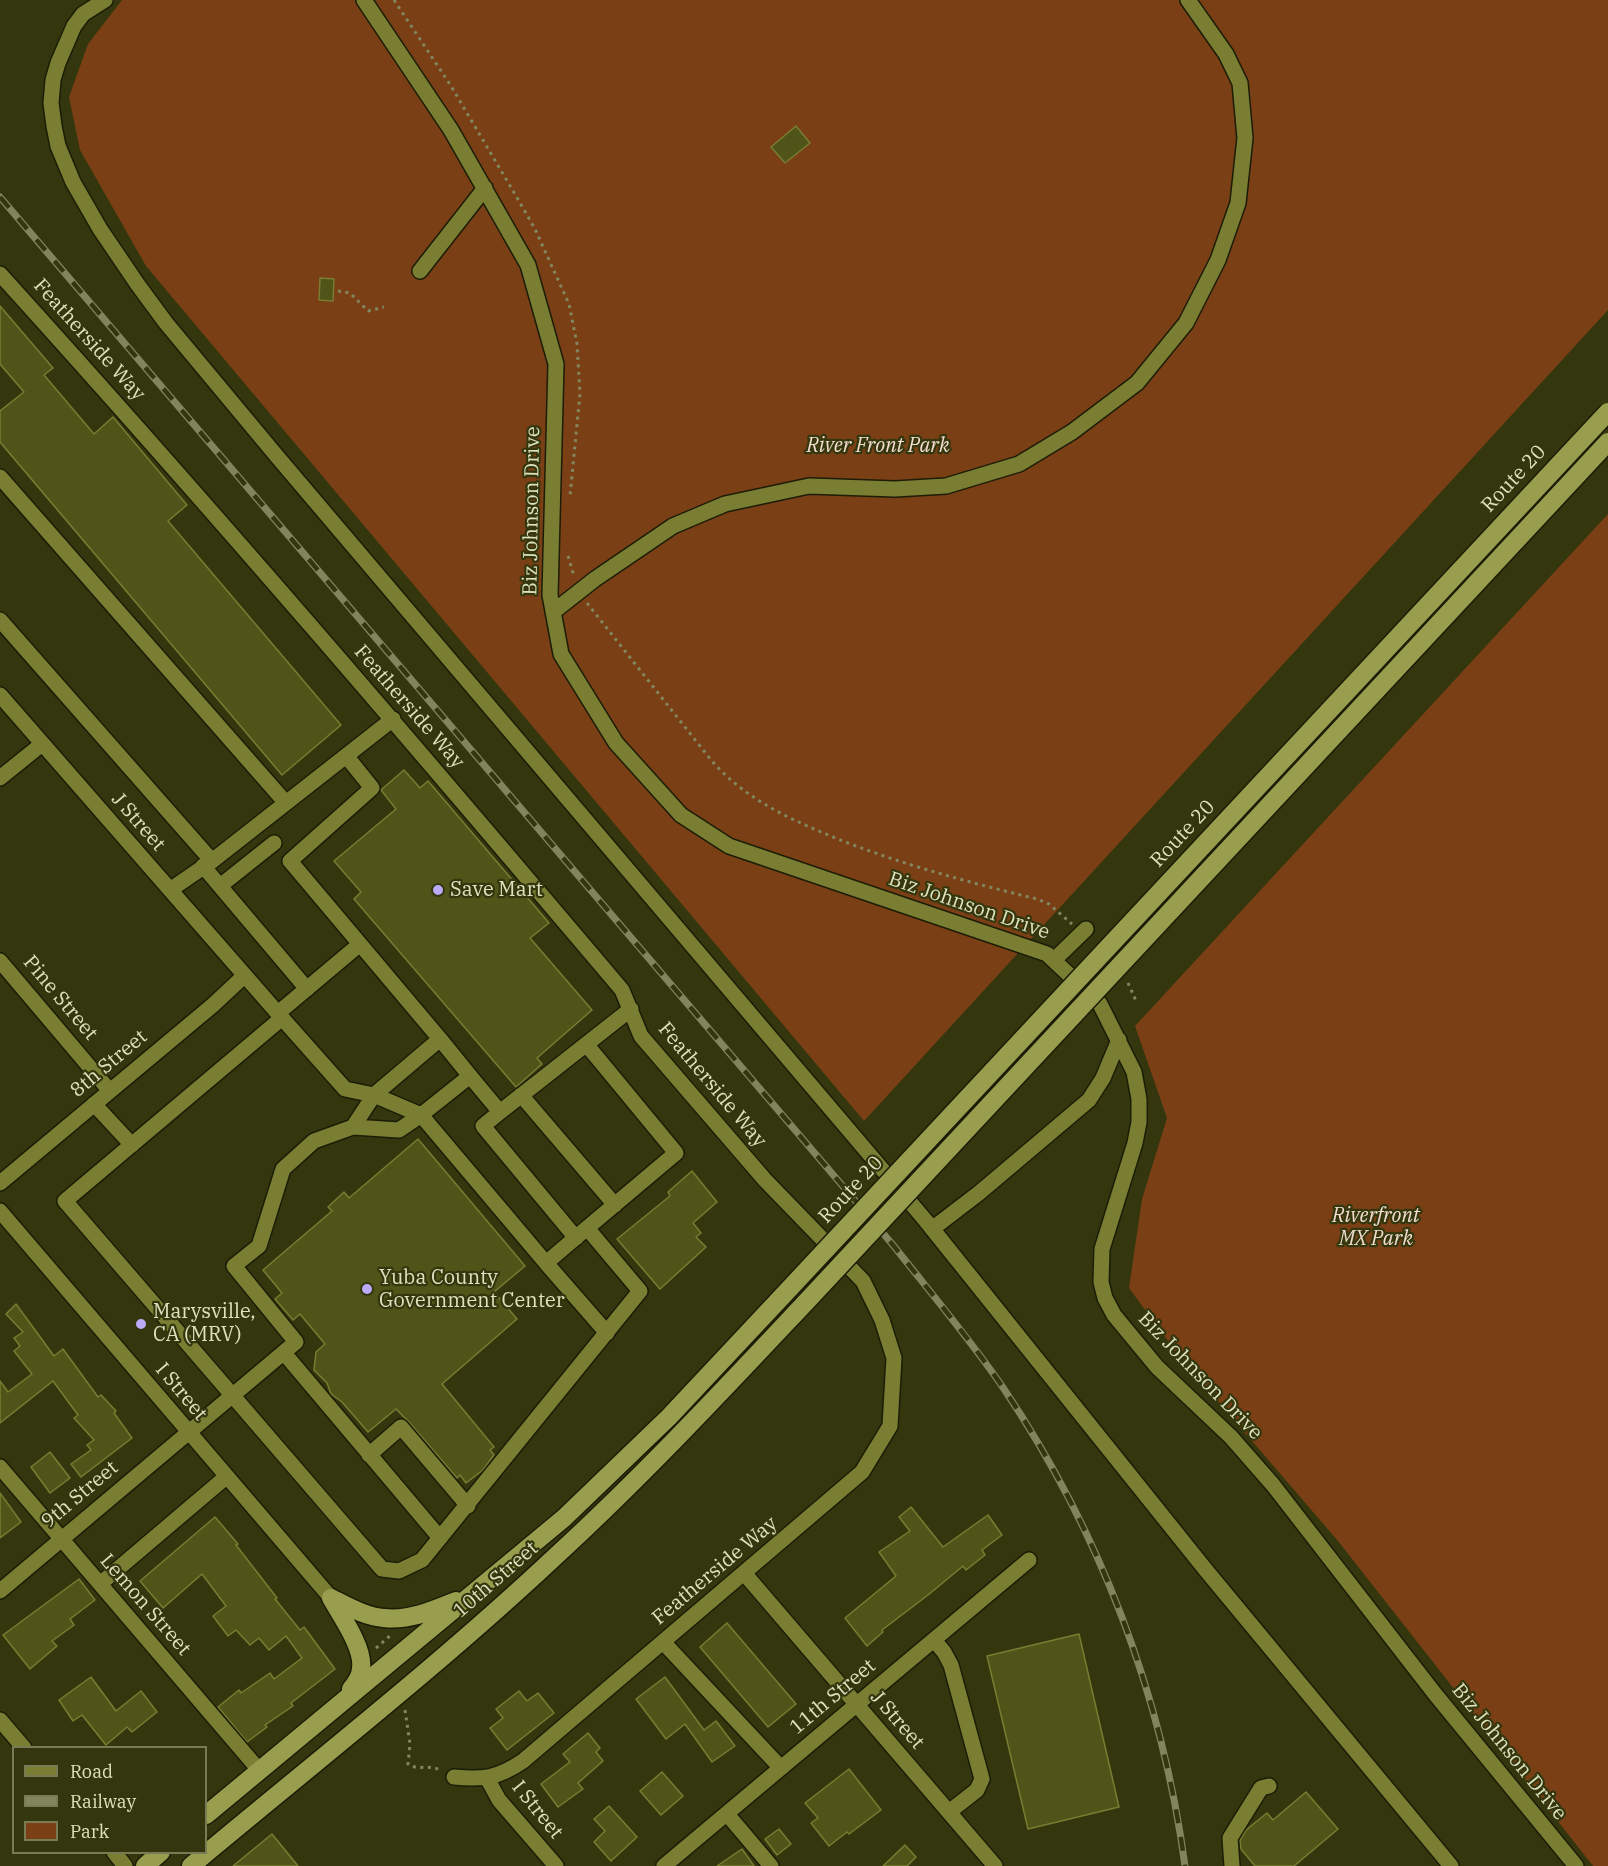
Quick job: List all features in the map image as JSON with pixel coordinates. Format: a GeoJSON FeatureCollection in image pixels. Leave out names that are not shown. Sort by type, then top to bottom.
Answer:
{"type":"FeatureCollection","features":[{"type":"Feature","properties":{"kind":"highway","name":"Route 20"},"geometry":{"type":"LineString","coordinates":[[790,1288],[1608,412]]}},
{"type":"Feature","properties":{"kind":"highway","name":"10th Street"},"geometry":{"type":"LineString","coordinates":[[207,1853],[558,1555],[693,1421],[1608,442]]}},
{"type":"Feature","properties":{"kind":"highway","name":"10th Street"},"geometry":{"type":"LineString","coordinates":[[207,1814],[540,1539],[599,1486],[669,1417],[790,1288]]}},
{"type":"Feature","properties":{"kind":"highway"},"geometry":{"type":"LineString","coordinates":[[331,1598],[383,1618],[405,1617],[430,1611],[472,1595]]}},
{"type":"Feature","properties":{"kind":"highway"},"geometry":{"type":"LineString","coordinates":[[331,1598],[360,1654],[362,1668],[357,1681],[345,1698]]}},
{"type":"Feature","properties":{"kind":"highway"},"geometry":{"type":"LineString","coordinates":[[145,1866],[159,1854]]}},
{"type":"Feature","properties":{"kind":"highway","name":"10th Street"},"geometry":{"type":"LineString","coordinates":[[192,1866],[206,1854]]}},
{"type":"Feature","properties":{"kind":"street"},"geometry":{"type":"LineString","coordinates":[[105,0],[83,14],[74,26],[57,63],[51,103],[54,126],[64,163],[85,205],[118,257],[166,323],[275,454],[932,1229],[1205,1569],[1452,1866]]}},
{"type":"Feature","properties":{"kind":"street","name":"Biz Johnson Drive"},"geometry":{"type":"LineString","coordinates":[[364,0],[451,130],[528,265],[556,364],[550,595],[553,612],[561,654],[616,743],[681,815],[729,846],[1047,954],[1100,1004],[1134,1072],[1139,1099],[1139,1122],[1130,1164],[1107,1227],[1102,1249],[1101,1282],[1105,1298],[1114,1315],[1157,1367],[1231,1437],[1266,1476],[1435,1694],[1576,1866]]}},
{"type":"Feature","properties":{"kind":"street"},"geometry":{"type":"LineString","coordinates":[[553,612],[673,526],[725,504],[809,486],[895,489],[946,486],[1019,464],[1072,432],[1137,383],[1186,323],[1218,260],[1238,203],[1245,138],[1240,83],[1226,54],[1188,0]]}},
{"type":"Feature","properties":{"kind":"street"},"geometry":{"type":"LineString","coordinates":[[420,271],[485,188]]}},
{"type":"Feature","properties":{"kind":"street","name":"Featherside Way"},"geometry":{"type":"LineString","coordinates":[[0,274],[143,431],[393,719],[622,990],[641,1036],[765,1180],[863,1281],[882,1320],[894,1358],[891,1426],[862,1472],[523,1761],[510,1770],[487,1778],[454,1777]]}},
{"type":"Feature","properties":{"kind":"street"},"geometry":{"type":"LineString","coordinates":[[0,477],[286,803]]}},
{"type":"Feature","properties":{"kind":"street"},"geometry":{"type":"LineString","coordinates":[[0,620],[208,863],[220,886],[307,989]]}},
{"type":"Feature","properties":{"kind":"street","name":"J Street"},"geometry":{"type":"LineString","coordinates":[[0,695],[345,1089],[374,1095],[421,1115]]}},
{"type":"Feature","properties":{"kind":"street"},"geometry":{"type":"LineString","coordinates":[[170,890],[347,757],[393,719]]}},
{"type":"Feature","properties":{"kind":"street"},"geometry":{"type":"LineString","coordinates":[[0,778],[42,744]]}},
{"type":"Feature","properties":{"kind":"street"},"geometry":{"type":"LineString","coordinates":[[290,861],[372,788],[347,757]]}},
{"type":"Feature","properties":{"kind":"street"},"geometry":{"type":"LineString","coordinates":[[258,825],[414,1007],[500,1112]]}},
{"type":"Feature","properties":{"kind":"street"},"geometry":{"type":"LineString","coordinates":[[220,886],[274,843]]}},
{"type":"Feature","properties":{"kind":"street"},"geometry":{"type":"LineString","coordinates":[[1054,960],[1083,931]]}},
{"type":"Feature","properties":{"kind":"street"},"geometry":{"type":"LineString","coordinates":[[360,944],[65,1201],[381,1569],[399,1571],[422,1560],[640,1291],[582,1233],[483,1126],[631,1009]]}},
{"type":"Feature","properties":{"kind":"street","name":"Pine Street"},"geometry":{"type":"LineString","coordinates":[[0,961],[110,1091]]}},
{"type":"Feature","properties":{"kind":"street","name":"8th Street"},"geometry":{"type":"LineString","coordinates":[[0,1183],[213,1005],[244,976]]}},
{"type":"Feature","properties":{"kind":"street"},"geometry":{"type":"LineString","coordinates":[[353,1127],[374,1095],[440,1039]]}},
{"type":"Feature","properties":{"kind":"street"},"geometry":{"type":"LineString","coordinates":[[932,1229],[980,1193],[1089,1100],[1104,1078],[1119,1040]]}},
{"type":"Feature","properties":{"kind":"street"},"geometry":{"type":"LineString","coordinates":[[546,1263],[676,1153],[586,1044]]}},
{"type":"Feature","properties":{"kind":"street"},"geometry":{"type":"LineString","coordinates":[[440,1538],[284,1353],[296,1342],[234,1266],[259,1246],[282,1169],[314,1141],[353,1127],[399,1130],[470,1076]]}},
{"type":"Feature","properties":{"kind":"street"},"geometry":{"type":"LineString","coordinates":[[521,1095],[615,1205]]}},
{"type":"Feature","properties":{"kind":"street"},"geometry":{"type":"LineString","coordinates":[[94,1104],[132,1145]]}},
{"type":"Feature","properties":{"kind":"street"},"geometry":{"type":"LineString","coordinates":[[421,1115],[607,1333]]}},
{"type":"Feature","properties":{"kind":"street","name":"I Street"},"geometry":{"type":"LineString","coordinates":[[0,1211],[331,1598]]}},
{"type":"Feature","properties":{"kind":"street","name":"9th Street"},"geometry":{"type":"LineString","coordinates":[[0,1591],[284,1353]]}},
{"type":"Feature","properties":{"kind":"street"},"geometry":{"type":"LineString","coordinates":[[369,1455],[401,1427],[468,1506]]}},
{"type":"Feature","properties":{"kind":"street","name":"Lemon Street"},"geometry":{"type":"LineString","coordinates":[[0,1467],[259,1770]]}},
{"type":"Feature","properties":{"kind":"street"},"geometry":{"type":"LineString","coordinates":[[100,1584],[226,1477]]}},
{"type":"Feature","properties":{"kind":"street","name":"11th Street"},"geometry":{"type":"LineString","coordinates":[[664,1866],[1029,1560]]}},
{"type":"Feature","properties":{"kind":"street","name":"J Street"},"geometry":{"type":"LineString","coordinates":[[744,1574],[995,1866]]}},
{"type":"Feature","properties":{"kind":"street"},"geometry":{"type":"LineString","coordinates":[[934,1640],[951,1665],[982,1779],[977,1790],[949,1812]]}},
{"type":"Feature","properties":{"kind":"street"},"geometry":{"type":"LineString","coordinates":[[663,1642],[781,1768]]}},
{"type":"Feature","properties":{"kind":"street"},"geometry":{"type":"LineString","coordinates":[[0,1720],[22,1746]]}},
{"type":"Feature","properties":{"kind":"street","name":"I Street"},"geometry":{"type":"LineString","coordinates":[[487,1778],[500,1800],[556,1866]]}},
{"type":"Feature","properties":{"kind":"street"},"geometry":{"type":"LineString","coordinates":[[1232,1866],[1230,1838],[1261,1788],[1269,1786]]}},
{"type":"Feature","properties":{"kind":"street"},"geometry":{"type":"LineString","coordinates":[[727,1814],[771,1866]]}},
{"type":"Feature","properties":{"kind":"street"},"geometry":{"type":"LineString","coordinates":[[116,1854],[125,1866]]}},
{"type":"Feature","properties":{"kind":"path"},"geometry":{"type":"LineString","coordinates":[[394,0],[451,86],[519,201],[535,229],[569,304],[577,344],[580,394],[569,506]]}},
{"type":"Feature","properties":{"kind":"path"},"geometry":{"type":"LineString","coordinates":[[338,291],[350,293],[368,311],[384,307]]}},
{"type":"Feature","properties":{"kind":"path"},"geometry":{"type":"LineString","coordinates":[[567,547],[569,563],[590,609],[711,760],[729,778],[766,807],[806,826],[893,859],[961,880],[1038,899],[1083,931]]}},
{"type":"Feature","properties":{"kind":"path"},"geometry":{"type":"LineString","coordinates":[[1127,982],[1137,1003]]}},
{"type":"Feature","properties":{"kind":"path"},"geometry":{"type":"LineString","coordinates":[[369,1654],[395,1632]]}},
{"type":"Feature","properties":{"kind":"path"},"geometry":{"type":"LineString","coordinates":[[405,1710],[410,1744],[408,1764],[413,1768],[434,1767],[454,1777]]}},
{"type":"Feature","properties":{"kind":"green space","name":"River Front Park"},"geometry":{"type":"Polygon","coordinates":[[[122,0],[1608,0],[1608,310],[864,1121],[146,266],[80,150],[69,97],[88,44],[122,0]]]}},
{"type":"Feature","properties":{"kind":"green space","name":"Riverfront MX Park"},"geometry":{"type":"Polygon","coordinates":[[[1608,514],[1608,1866],[1593,1866],[1338,1541],[1179,1356],[1129,1288],[1142,1199],[1167,1118],[1135,1026],[1608,514]]]}},
{"type":"Feature","properties":{"kind":"building"},"geometry":{"type":"Polygon","coordinates":[[[796,126],[810,143],[785,163],[771,147],[796,126]]]}},
{"type":"Feature","properties":{"kind":"building"},"geometry":{"type":"Polygon","coordinates":[[[320,278],[334,279],[333,301],[319,300],[320,278]]]}},
{"type":"Feature","properties":{"kind":"building"},"geometry":{"type":"Polygon","coordinates":[[[0,306],[53,368],[44,375],[94,434],[113,417],[187,505],[168,521],[341,725],[282,775],[0,442],[0,411],[24,392],[0,364],[0,306]]]}},
{"type":"Feature","properties":{"kind":"building"},"geometry":{"type":"Polygon","coordinates":[[[404,770],[420,788],[428,781],[549,923],[530,938],[592,1010],[537,1058],[542,1064],[516,1087],[354,899],[361,892],[334,861],[396,809],[381,790],[404,770]]]}},
{"type":"Feature","properties":{"kind":"building"},"geometry":{"type":"Polygon","coordinates":[[[418,1139],[525,1266],[494,1292],[517,1319],[442,1384],[494,1447],[490,1450],[494,1455],[483,1470],[466,1483],[460,1475],[457,1478],[396,1409],[368,1432],[342,1402],[331,1394],[327,1383],[314,1370],[316,1352],[325,1344],[300,1314],[293,1320],[275,1299],[282,1293],[263,1270],[332,1211],[328,1207],[344,1192],[349,1198],[418,1139]]]}},
{"type":"Feature","properties":{"kind":"building"},"geometry":{"type":"Polygon","coordinates":[[[692,1171],[717,1202],[693,1223],[701,1233],[696,1237],[706,1247],[660,1289],[617,1239],[670,1196],[668,1192],[692,1171]]]}},
{"type":"Feature","properties":{"kind":"building"},"geometry":{"type":"Polygon","coordinates":[[[16,1304],[54,1356],[63,1349],[98,1397],[101,1395],[116,1411],[114,1413],[132,1438],[81,1477],[71,1464],[91,1450],[87,1445],[94,1440],[74,1418],[78,1415],[53,1381],[0,1423],[0,1381],[8,1392],[32,1374],[14,1351],[20,1346],[14,1338],[23,1332],[6,1314],[16,1304]]]}},
{"type":"Feature","properties":{"kind":"building"},"geometry":{"type":"Polygon","coordinates":[[[50,1452],[70,1478],[50,1493],[31,1467],[50,1452]]]}},
{"type":"Feature","properties":{"kind":"building"},"geometry":{"type":"Polygon","coordinates":[[[0,1493],[21,1522],[0,1538],[0,1493]]]}},
{"type":"Feature","properties":{"kind":"building"},"geometry":{"type":"Polygon","coordinates":[[[911,1507],[943,1547],[988,1515],[1002,1535],[982,1550],[985,1555],[966,1570],[963,1566],[882,1630],[883,1632],[867,1646],[845,1618],[896,1576],[879,1552],[910,1531],[899,1517],[911,1507]]]}},
{"type":"Feature","properties":{"kind":"building"},"geometry":{"type":"Polygon","coordinates":[[[215,1517],[238,1544],[236,1545],[277,1598],[275,1599],[300,1630],[304,1627],[335,1669],[291,1703],[293,1706],[265,1725],[267,1727],[247,1742],[218,1707],[239,1690],[241,1693],[270,1673],[274,1679],[302,1658],[286,1636],[269,1650],[259,1638],[250,1645],[236,1630],[228,1636],[213,1616],[226,1606],[202,1574],[163,1608],[140,1581],[215,1517]]]}},
{"type":"Feature","properties":{"kind":"building"},"geometry":{"type":"Polygon","coordinates":[[[79,1579],[95,1600],[70,1619],[74,1625],[52,1641],[57,1646],[30,1669],[3,1635],[79,1579]]]}},
{"type":"Feature","properties":{"kind":"building"},"geometry":{"type":"Polygon","coordinates":[[[727,1623],[796,1704],[768,1727],[700,1647],[727,1623]]]}},
{"type":"Feature","properties":{"kind":"building"},"geometry":{"type":"Polygon","coordinates":[[[1079,1634],[1119,1807],[1028,1829],[987,1656],[1079,1634]]]}},
{"type":"Feature","properties":{"kind":"building"},"geometry":{"type":"Polygon","coordinates":[[[91,1677],[116,1711],[141,1691],[157,1712],[132,1732],[127,1727],[106,1745],[82,1715],[73,1721],[59,1700],[91,1677]]]}},
{"type":"Feature","properties":{"kind":"building"},"geometry":{"type":"Polygon","coordinates":[[[665,1677],[704,1730],[716,1721],[735,1746],[712,1762],[685,1724],[666,1739],[636,1699],[665,1677]]]}},
{"type":"Feature","properties":{"kind":"building"},"geometry":{"type":"Polygon","coordinates":[[[519,1691],[527,1701],[538,1693],[554,1713],[507,1750],[490,1728],[503,1718],[496,1709],[519,1691]]]}},
{"type":"Feature","properties":{"kind":"building"},"geometry":{"type":"Polygon","coordinates":[[[588,1733],[600,1748],[596,1752],[603,1761],[578,1783],[583,1789],[558,1807],[541,1784],[570,1762],[563,1754],[588,1733]]]}},
{"type":"Feature","properties":{"kind":"building"},"geometry":{"type":"Polygon","coordinates":[[[849,1769],[881,1810],[829,1846],[811,1823],[818,1818],[805,1803],[849,1769]]]}},
{"type":"Feature","properties":{"kind":"building"},"geometry":{"type":"Polygon","coordinates":[[[662,1772],[683,1796],[661,1815],[640,1791],[662,1772]]]}},
{"type":"Feature","properties":{"kind":"building"},"geometry":{"type":"Polygon","coordinates":[[[1306,1792],[1338,1829],[1294,1866],[1255,1866],[1241,1849],[1240,1840],[1246,1830],[1267,1813],[1273,1820],[1306,1792]]]}},
{"type":"Feature","properties":{"kind":"building"},"geometry":{"type":"Polygon","coordinates":[[[609,1806],[637,1837],[611,1861],[594,1842],[605,1831],[594,1819],[609,1806]]]}},
{"type":"Feature","properties":{"kind":"building"},"geometry":{"type":"Polygon","coordinates":[[[779,1829],[791,1844],[777,1855],[765,1839],[779,1829]]]}},
{"type":"Feature","properties":{"kind":"building"},"geometry":{"type":"Polygon","coordinates":[[[272,1834],[298,1866],[233,1866],[272,1834]]]}},
{"type":"Feature","properties":{"kind":"building"},"geometry":{"type":"Polygon","coordinates":[[[905,1845],[916,1857],[907,1866],[883,1866],[905,1845]]]}},
{"type":"Feature","properties":{"kind":"building"},"geometry":{"type":"Polygon","coordinates":[[[742,1849],[754,1866],[717,1866],[742,1849]]]}},
{"type":"Feature","properties":{"kind":"railway"},"geometry":{"type":"LineString","coordinates":[[0,197],[893,1245],[991,1370],[1070,1500],[1122,1617],[1161,1739],[1175,1802],[1185,1866]]}},
{"type":"Feature","properties":{"kind":"place","name":"Save Mart"},"geometry":{"type":"Point","coordinates":[438,890]}},
{"type":"Feature","properties":{"kind":"place","name":"Yuba County Government Center"},"geometry":{"type":"Point","coordinates":[367,1289]}},
{"type":"Feature","properties":{"kind":"place","name":"Marysville, CA (MRV)"},"geometry":{"type":"Point","coordinates":[141,1324]}}]}
